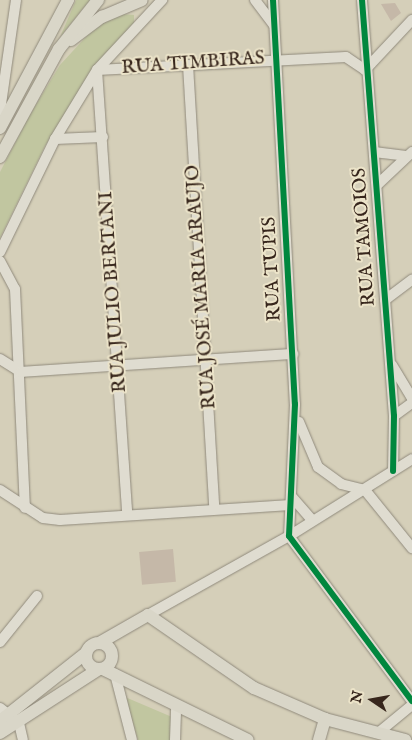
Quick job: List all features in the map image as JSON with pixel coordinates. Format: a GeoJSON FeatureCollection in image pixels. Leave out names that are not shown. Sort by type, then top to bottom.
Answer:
{"type":"FeatureCollection","features":[{"type":"Feature","properties":{"kind":"main road"},"geometry":{"type":"LineString","coordinates":[[0,128],[68,0]]}},
{"type":"Feature","properties":{"kind":"main road"},"geometry":{"type":"LineString","coordinates":[[0,157],[59,49],[98,0]]}},
{"type":"Feature","properties":{"kind":"main road"},"geometry":{"type":"LineString","coordinates":[[59,49],[102,17],[142,0]]}},
{"type":"Feature","properties":{"kind":"main road"},"geometry":{"type":"LineString","coordinates":[[2,714],[101,642],[148,615],[254,688],[325,718],[405,740]]}},
{"type":"Feature","properties":{"kind":"main road"},"geometry":{"type":"LineString","coordinates":[[0,733],[106,671],[123,629]]}},
{"type":"Feature","properties":{"kind":"main road"},"geometry":{"type":"LineString","coordinates":[[101,642],[136,683]]}},
{"type":"Feature","properties":{"kind":"main road"},"geometry":{"type":"LineString","coordinates":[[86,653],[88,662],[136,683],[248,740]]}},
{"type":"Feature","properties":{"kind":"main road"},"geometry":{"type":"LineString","coordinates":[[319,740],[325,718]]}},
{"type":"Feature","properties":{"kind":"street"},"geometry":{"type":"LineString","coordinates":[[0,252],[55,138],[97,70],[162,0]]}},
{"type":"Feature","properties":{"kind":"street"},"geometry":{"type":"LineString","coordinates":[[255,0],[274,25]]}},
{"type":"Feature","properties":{"kind":"street","name":"RUA TUPIS"},"geometry":{"type":"LineString","coordinates":[[273,0],[296,404],[289,536]]}},
{"type":"Feature","properties":{"kind":"street","name":"RUA TAMOIOS"},"geometry":{"type":"LineString","coordinates":[[362,0],[365,70],[377,185],[394,416],[393,471]]}},
{"type":"Feature","properties":{"kind":"street"},"geometry":{"type":"LineString","coordinates":[[0,111],[16,1]]}},
{"type":"Feature","properties":{"kind":"street"},"geometry":{"type":"LineString","coordinates":[[365,70],[412,20]]}},
{"type":"Feature","properties":{"kind":"street","name":"RUA TIMBIRAS"},"geometry":{"type":"LineString","coordinates":[[97,70],[276,58],[346,57],[365,70]]}},
{"type":"Feature","properties":{"kind":"street","name":"RUA JOSÉ MARIA ARAUJO"},"geometry":{"type":"LineString","coordinates":[[188,65],[207,361],[214,508]]}},
{"type":"Feature","properties":{"kind":"street","name":"RUA JULIO BERTANI"},"geometry":{"type":"LineString","coordinates":[[97,70],[121,366],[127,514]]}},
{"type":"Feature","properties":{"kind":"street"},"geometry":{"type":"LineString","coordinates":[[55,138],[103,137]]}},
{"type":"Feature","properties":{"kind":"street"},"geometry":{"type":"LineString","coordinates":[[374,152],[409,154]]}},
{"type":"Feature","properties":{"kind":"street"},"geometry":{"type":"LineString","coordinates":[[377,185],[409,154]]}},
{"type":"Feature","properties":{"kind":"street"},"geometry":{"type":"LineString","coordinates":[[0,261],[15,289],[21,372],[25,508]]}},
{"type":"Feature","properties":{"kind":"street"},"geometry":{"type":"LineString","coordinates":[[385,300],[412,280]]}},
{"type":"Feature","properties":{"kind":"street"},"geometry":{"type":"LineString","coordinates":[[0,359],[21,372],[293,354]]}},
{"type":"Feature","properties":{"kind":"street","name":"RUA TAMOIOS"},"geometry":{"type":"LineString","coordinates":[[390,360],[412,398]]}},
{"type":"Feature","properties":{"kind":"street"},"geometry":{"type":"LineString","coordinates":[[394,416],[412,403]]}},
{"type":"Feature","properties":{"kind":"street","name":"RUA TUPIS"},"geometry":{"type":"LineString","coordinates":[[296,404],[308,452],[328,476],[365,490]]}},
{"type":"Feature","properties":{"kind":"street"},"geometry":{"type":"LineString","coordinates":[[294,450],[308,452]]}},
{"type":"Feature","properties":{"kind":"street"},"geometry":{"type":"LineString","coordinates":[[148,615],[289,536],[412,459]]}},
{"type":"Feature","properties":{"kind":"street"},"geometry":{"type":"LineString","coordinates":[[0,490],[43,518],[60,520],[291,501],[312,520]]}},
{"type":"Feature","properties":{"kind":"street"},"geometry":{"type":"LineString","coordinates":[[365,490],[412,548]]}},
{"type":"Feature","properties":{"kind":"street"},"geometry":{"type":"LineString","coordinates":[[289,536],[412,703],[378,733]]}},
{"type":"Feature","properties":{"kind":"street"},"geometry":{"type":"LineString","coordinates":[[0,642],[37,596]]}},
{"type":"Feature","properties":{"kind":"street"},"geometry":{"type":"LineString","coordinates":[[106,671],[132,740]]}},
{"type":"Feature","properties":{"kind":"street"},"geometry":{"type":"LineString","coordinates":[[175,740],[176,705]]}},
{"type":"Feature","properties":{"kind":"street"},"geometry":{"type":"LineString","coordinates":[[2,714],[19,723],[23,740]]}},
{"type":"Feature","properties":{"kind":"green space"},"geometry":{"type":"Polygon","coordinates":[[[76,0],[90,0],[60,37],[76,0]]]}},
{"type":"Feature","properties":{"kind":"green space"},"geometry":{"type":"Polygon","coordinates":[[[122,14],[134,15],[134,26],[96,67],[45,146],[0,238],[0,172],[29,116],[60,65],[95,27],[122,14]]]}},
{"type":"Feature","properties":{"kind":"green space"},"geometry":{"type":"Polygon","coordinates":[[[125,697],[172,717],[170,740],[138,740],[125,697]]]}},
{"type":"Feature","properties":{"kind":"building"},"geometry":{"type":"Polygon","coordinates":[[[395,3],[401,13],[391,21],[381,4],[395,3]]]}},
{"type":"Feature","properties":{"kind":"building"},"geometry":{"type":"Polygon","coordinates":[[[173,549],[176,582],[142,585],[139,552],[173,549]]]}},
{"type":"Feature","properties":{"kind":"cycle path"},"geometry":{"type":"LineString","coordinates":[[273,0],[295,404],[289,536],[412,701]]}},
{"type":"Feature","properties":{"kind":"cycle path"},"geometry":{"type":"LineString","coordinates":[[362,0],[394,416],[393,471]]}}]}
